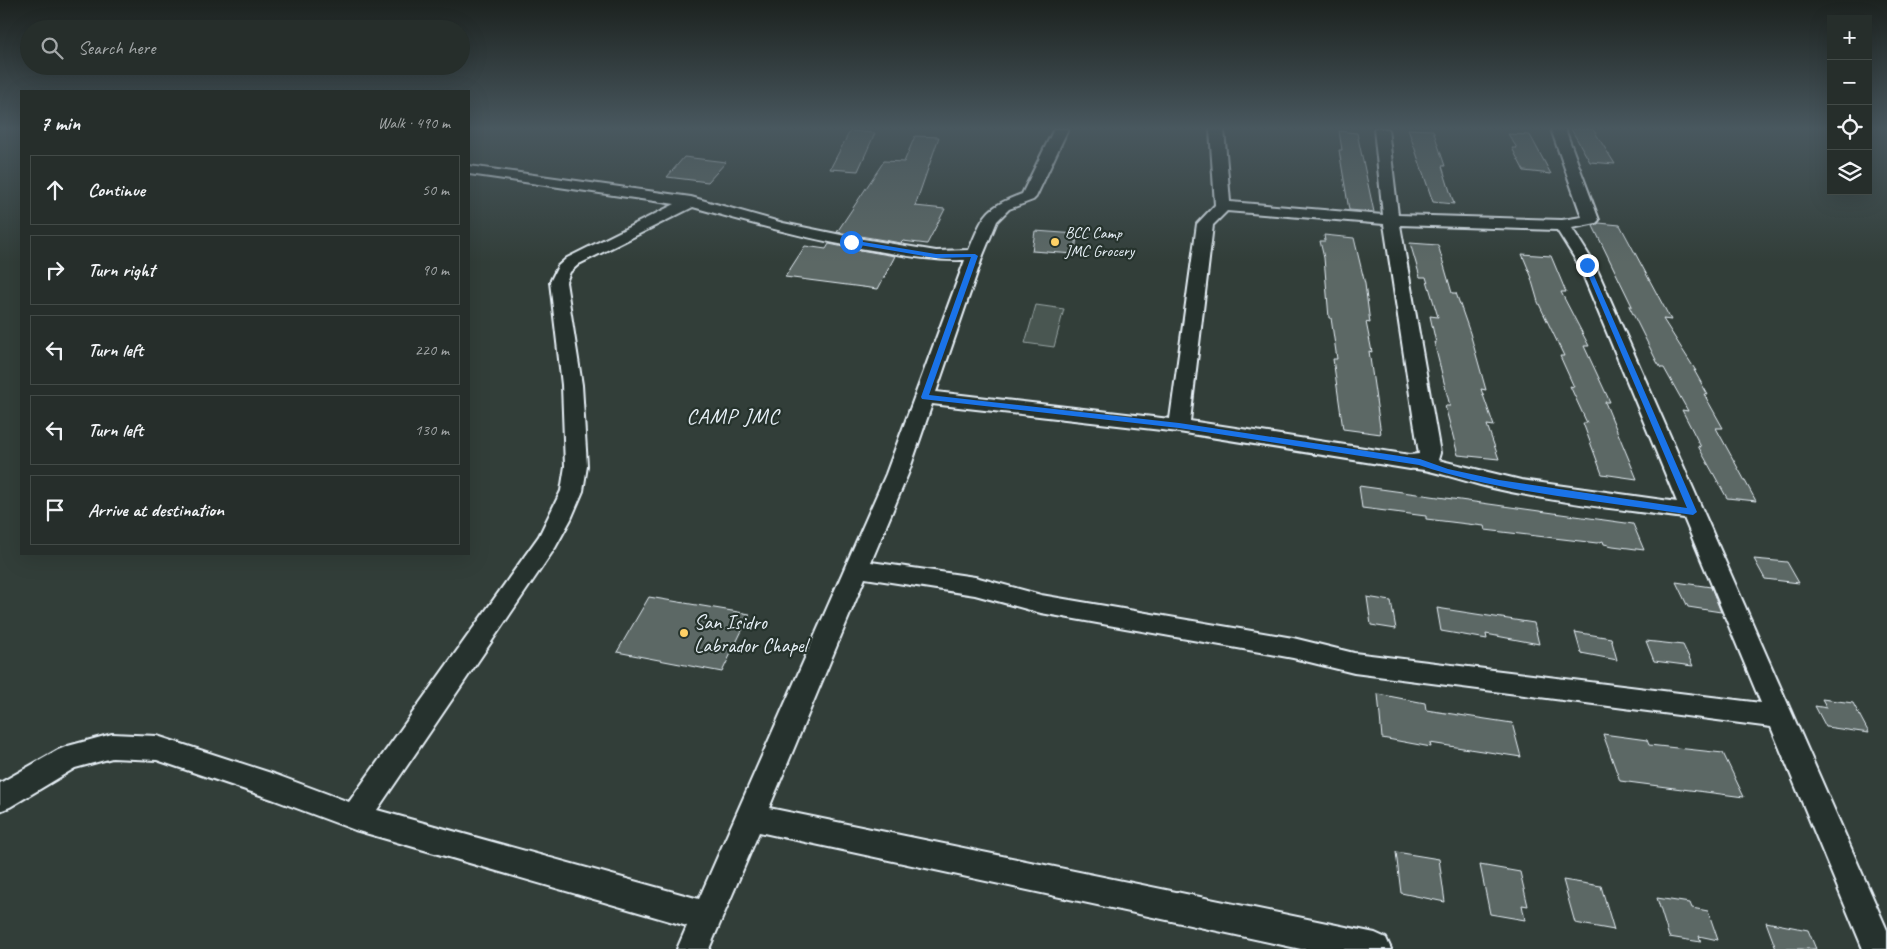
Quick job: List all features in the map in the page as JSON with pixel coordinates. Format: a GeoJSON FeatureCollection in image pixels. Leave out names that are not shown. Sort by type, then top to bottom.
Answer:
{"type":"FeatureCollection","features":[{"type":"Feature","properties":{"kind":"street"},"geometry":{"type":"LineString","coordinates":[[492,173],[690,202],[781,227],[851,242],[936,256],[975,256]]}},
{"type":"Feature","properties":{"kind":"street"},"geometry":{"type":"LineString","coordinates":[[693,949],[751,818],[897,474],[990,219],[1004,206],[1028,197],[1040,173]]}},
{"type":"Feature","properties":{"kind":"street"},"geometry":{"type":"LineString","coordinates":[[1179,426],[1206,224],[1223,206],[1220,173]]}},
{"type":"Feature","properties":{"kind":"street"},"geometry":{"type":"LineString","coordinates":[[1386,173],[1430,453],[1428,460],[1420,462]]}},
{"type":"Feature","properties":{"kind":"street"},"geometry":{"type":"LineString","coordinates":[[1223,206],[1392,220],[1562,225],[1591,220],[1574,173]]}},
{"type":"Feature","properties":{"kind":"street"},"geometry":{"type":"LineString","coordinates":[[355,818],[547,542],[560,519],[572,491],[576,466],[572,385],[558,282],[560,274],[572,261],[690,202]]}},
{"type":"Feature","properties":{"kind":"street"},"geometry":{"type":"LineString","coordinates":[[1562,225],[1587,265],[1879,949]]}},
{"type":"Feature","properties":{"kind":"street"},"geometry":{"type":"LineString","coordinates":[[925,397],[1179,426],[1420,462],[1446,471],[1499,483],[1693,512]]}},
{"type":"Feature","properties":{"kind":"street"},"geometry":{"type":"LineString","coordinates":[[857,568],[975,586],[1041,604],[1293,648],[1354,664],[1780,717]]}},
{"type":"Feature","properties":{"kind":"street"},"geometry":{"type":"LineString","coordinates":[[0,798],[68,758],[112,746],[157,748],[274,787],[355,818],[707,916]]}},
{"type":"Feature","properties":{"kind":"street"},"geometry":{"type":"LineString","coordinates":[[751,818],[1375,949]]}},
{"type":"Feature","properties":{"kind":"shaded area"},"geometry":{"type":"Polygon","coordinates":[[[1036,305],[1064,309],[1054,347],[1025,343],[1036,305]]]}},
{"type":"Feature","properties":{"kind":"building"},"geometry":{"type":"Polygon","coordinates":[[[670,173],[716,173],[708,182],[667,177],[670,173]]]}},
{"type":"Feature","properties":{"kind":"building"},"geometry":{"type":"Polygon","coordinates":[[[876,173],[926,173],[915,206],[945,209],[927,244],[903,241],[901,243],[837,232],[876,173]]]}},
{"type":"Feature","properties":{"kind":"building"},"geometry":{"type":"Polygon","coordinates":[[[1343,173],[1366,173],[1374,212],[1349,210],[1343,173]]]}},
{"type":"Feature","properties":{"kind":"building"},"geometry":{"type":"Polygon","coordinates":[[[1423,173],[1444,173],[1454,204],[1433,202],[1423,173]]]}},
{"type":"Feature","properties":{"kind":"building"},"geometry":{"type":"Polygon","coordinates":[[[1599,223],[1620,225],[1671,320],[1663,319],[1696,371],[1694,370],[1708,395],[1704,394],[1723,428],[1716,428],[1756,501],[1727,498],[1698,446],[1701,447],[1682,410],[1688,411],[1664,368],[1661,368],[1657,362],[1629,306],[1632,306],[1593,226],[1599,223]]]}},
{"type":"Feature","properties":{"kind":"building","name":"BCC Camp JMC Grocery"},"geometry":{"type":"Polygon","coordinates":[[[1035,231],[1077,234],[1075,254],[1032,251],[1035,231]]]}},
{"type":"Feature","properties":{"kind":"building"},"geometry":{"type":"Polygon","coordinates":[[[1324,235],[1354,238],[1365,284],[1370,323],[1366,322],[1372,352],[1369,351],[1381,434],[1343,429],[1333,359],[1337,359],[1331,318],[1329,318],[1324,258],[1320,241],[1325,241],[1324,235]]]}},
{"type":"Feature","properties":{"kind":"building"},"geometry":{"type":"Polygon","coordinates":[[[1410,243],[1438,245],[1452,293],[1456,293],[1470,333],[1486,390],[1481,389],[1494,426],[1487,425],[1499,459],[1458,455],[1445,406],[1450,406],[1434,342],[1436,343],[1430,316],[1438,317],[1426,277],[1420,277],[1410,243]]]}},
{"type":"Feature","properties":{"kind":"building"},"geometry":{"type":"Polygon","coordinates":[[[829,244],[895,256],[878,289],[785,277],[805,246],[826,249],[829,244]]]}},
{"type":"Feature","properties":{"kind":"building"},"geometry":{"type":"Polygon","coordinates":[[[1522,254],[1551,256],[1566,292],[1561,292],[1589,346],[1584,346],[1610,402],[1605,402],[1637,479],[1602,474],[1583,423],[1587,423],[1570,386],[1574,387],[1560,356],[1564,356],[1538,302],[1532,278],[1522,254]]]}},
{"type":"Feature","properties":{"kind":"building"},"geometry":{"type":"Polygon","coordinates":[[[1359,486],[1633,524],[1644,550],[1613,546],[1604,544],[1603,541],[1597,543],[1485,530],[1484,526],[1426,519],[1426,516],[1362,508],[1359,486]]]}},
{"type":"Feature","properties":{"kind":"building"},"geometry":{"type":"Polygon","coordinates":[[[1754,559],[1787,562],[1799,583],[1765,579],[1754,559]]]}},
{"type":"Feature","properties":{"kind":"building"},"geometry":{"type":"Polygon","coordinates":[[[1676,582],[1711,587],[1721,612],[1688,607],[1676,582]]]}},
{"type":"Feature","properties":{"kind":"building","name":"San Isidro Labrador Chapel"},"geometry":{"type":"Polygon","coordinates":[[[649,597],[750,614],[722,672],[617,652],[649,597]]]}},
{"type":"Feature","properties":{"kind":"building"},"geometry":{"type":"Polygon","coordinates":[[[1367,597],[1391,601],[1396,629],[1371,625],[1367,597]]]}},
{"type":"Feature","properties":{"kind":"building"},"geometry":{"type":"Polygon","coordinates":[[[1437,608],[1534,623],[1539,644],[1486,634],[1487,639],[1441,631],[1437,608]]]}},
{"type":"Feature","properties":{"kind":"building"},"geometry":{"type":"Polygon","coordinates":[[[1575,632],[1611,638],[1617,660],[1581,653],[1575,632]]]}},
{"type":"Feature","properties":{"kind":"building"},"geometry":{"type":"Polygon","coordinates":[[[1646,641],[1683,645],[1693,666],[1654,661],[1646,641]]]}},
{"type":"Feature","properties":{"kind":"building"},"geometry":{"type":"Polygon","coordinates":[[[1378,694],[1425,703],[1426,710],[1512,723],[1521,757],[1430,743],[1431,747],[1382,738],[1378,694]]]}},
{"type":"Feature","properties":{"kind":"building"},"geometry":{"type":"Polygon","coordinates":[[[1822,699],[1853,703],[1869,733],[1826,727],[1815,706],[1827,708],[1822,699]]]}},
{"type":"Feature","properties":{"kind":"building"},"geometry":{"type":"Polygon","coordinates":[[[1603,734],[1647,740],[1649,745],[1723,753],[1744,797],[1620,781],[1603,734]]]}},
{"type":"Feature","properties":{"kind":"building"},"geometry":{"type":"Polygon","coordinates":[[[1396,852],[1439,859],[1445,902],[1401,893],[1396,852]]]}},
{"type":"Feature","properties":{"kind":"building"},"geometry":{"type":"Polygon","coordinates":[[[1480,865],[1520,872],[1528,906],[1522,905],[1525,920],[1490,914],[1480,865]]]}},
{"type":"Feature","properties":{"kind":"building"},"geometry":{"type":"Polygon","coordinates":[[[1563,880],[1601,886],[1614,930],[1575,923],[1563,880]]]}},
{"type":"Feature","properties":{"kind":"building"},"geometry":{"type":"Polygon","coordinates":[[[1657,898],[1690,903],[1692,908],[1708,911],[1718,940],[1699,936],[1701,942],[1669,937],[1657,898]]]}},
{"type":"Feature","properties":{"kind":"building"},"geometry":{"type":"Polygon","coordinates":[[[1766,922],[1808,930],[1816,949],[1776,949],[1766,922]]]}},
{"type":"Feature","properties":{"kind":"place","name":"BCC Camp JMC Grocery"},"geometry":{"type":"Point","coordinates":[1055,242]}},
{"type":"Feature","properties":{"kind":"place","name":"San Isidro Labrador Chapel"},"geometry":{"type":"Point","coordinates":[684,633]}},
{"type":"Feature","properties":{"kind":"district","name":"CAMP JMC"},"geometry":{"type":"Point","coordinates":[733,416]}},
{"type":"Feature","properties":{"kind":"route"},"geometry":{"type":"LineString","coordinates":[[851,242],[936,256],[975,256],[925,397],[1179,426],[1420,462],[1446,471],[1499,483],[1693,512],[1587,265]]}}]}
